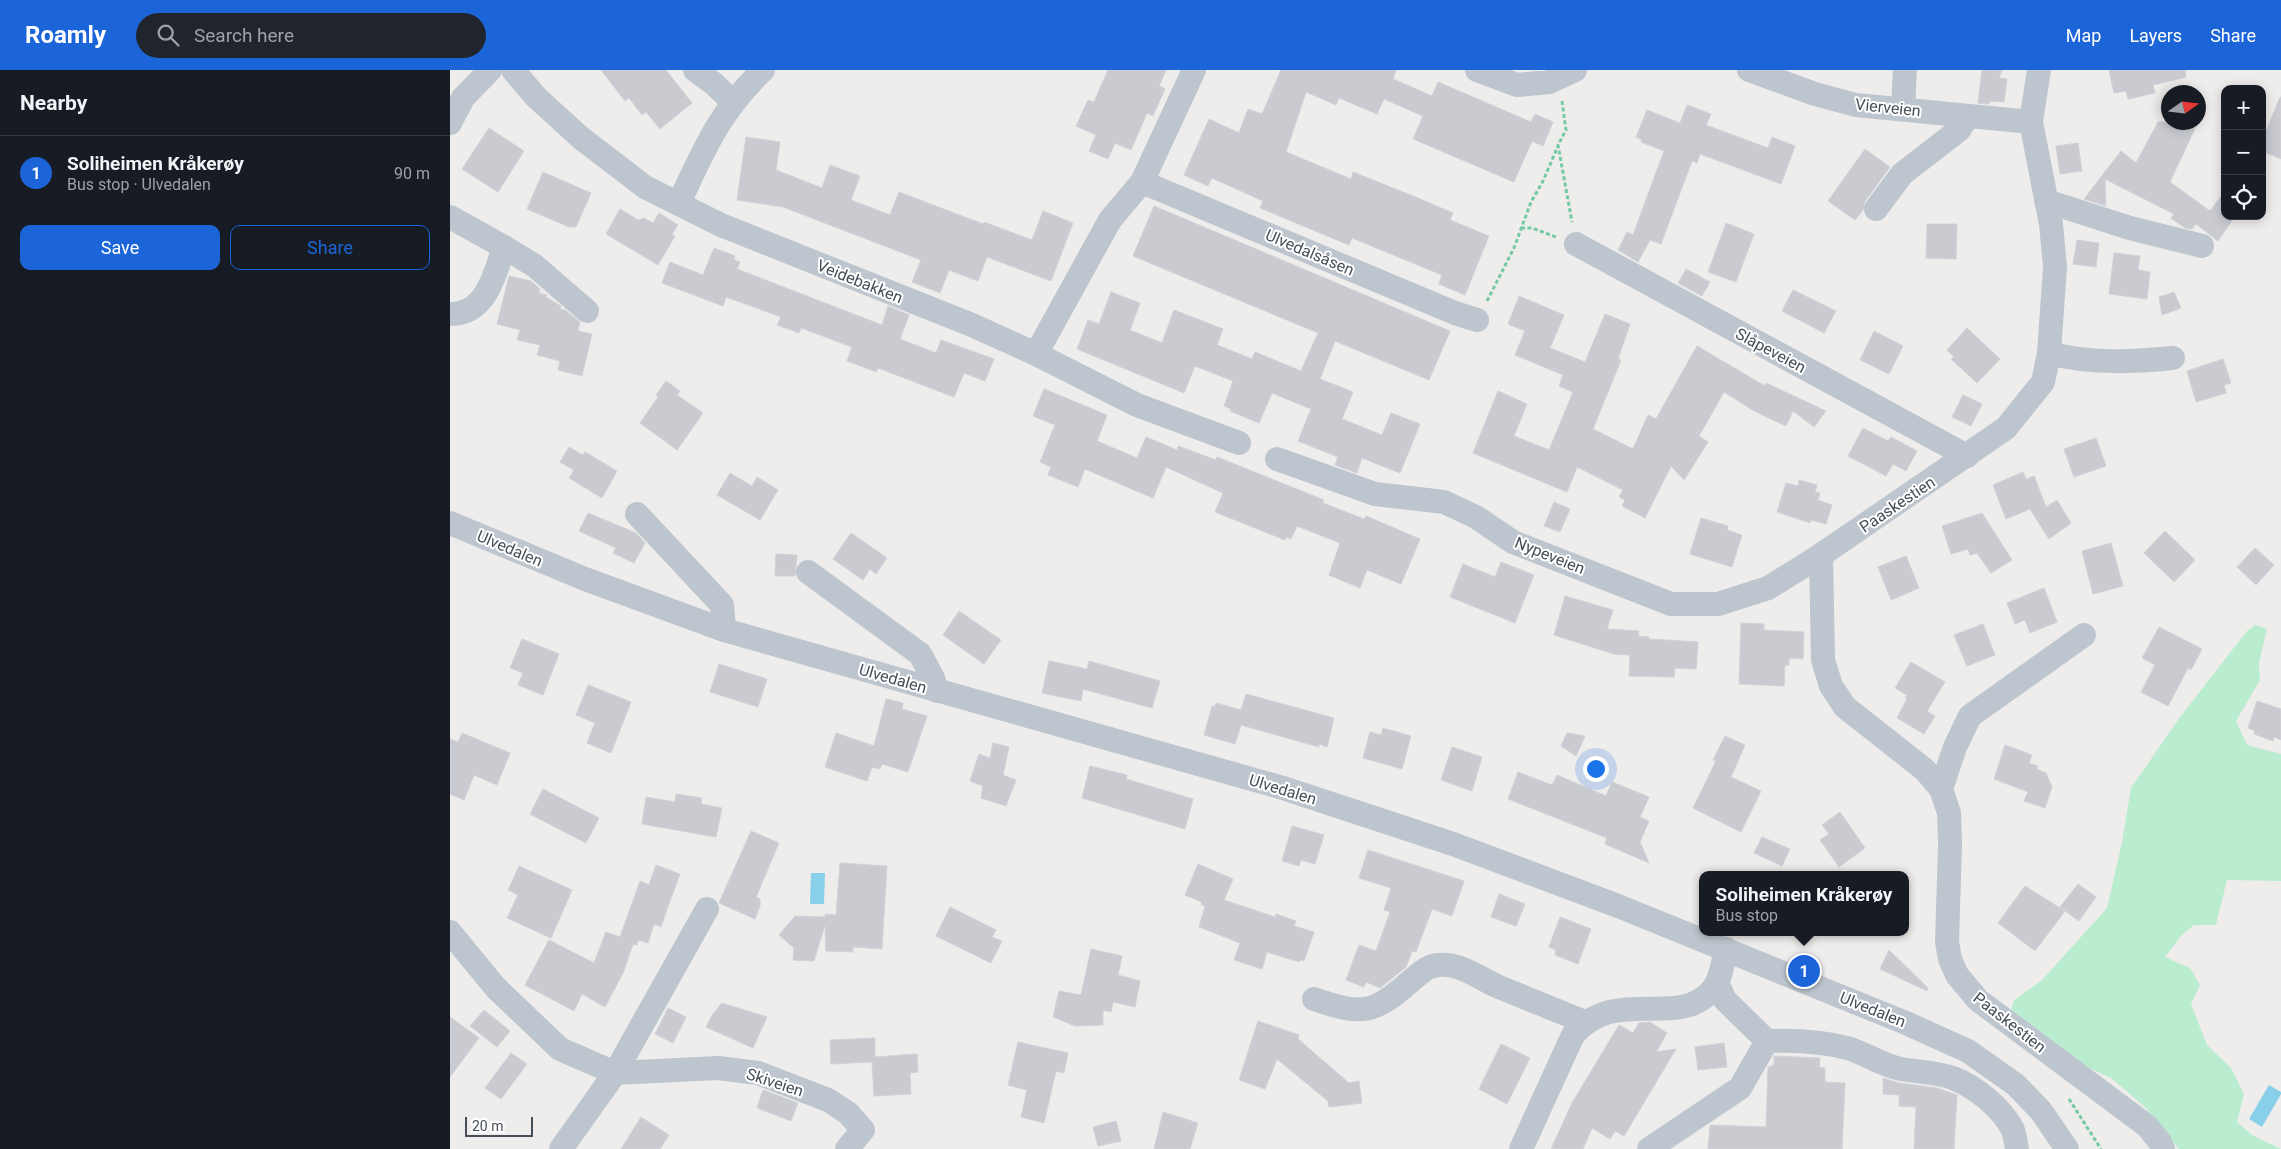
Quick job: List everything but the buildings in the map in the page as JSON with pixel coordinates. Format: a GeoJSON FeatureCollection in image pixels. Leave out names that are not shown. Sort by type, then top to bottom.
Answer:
{"type":"FeatureCollection","features":[{"type":"Feature","properties":{"kind":"street"},"geometry":{"type":"LineString","coordinates":[[450,123],[463,98],[490,70]]}},
{"type":"Feature","properties":{"kind":"street","name":"Veidebakken"},"geometry":{"type":"LineString","coordinates":[[513,70],[536,97],[581,138],[645,187],[722,225],[972,325],[1036,354],[1137,405],[1239,443]]}},
{"type":"Feature","properties":{"kind":"street"},"geometry":{"type":"LineString","coordinates":[[679,203],[710,136],[732,102],[763,70]]}},
{"type":"Feature","properties":{"kind":"street"},"geometry":{"type":"LineString","coordinates":[[1036,354],[1110,220],[1142,182],[1194,70]]}},
{"type":"Feature","properties":{"kind":"street"},"geometry":{"type":"LineString","coordinates":[[1477,70],[1517,85],[1554,80],[1575,70]]}},
{"type":"Feature","properties":{"kind":"street","name":"Vierveien"},"geometry":{"type":"LineString","coordinates":[[1749,70],[1815,94],[1856,105],[1903,108],[2031,122]]}},
{"type":"Feature","properties":{"kind":"street"},"geometry":{"type":"LineString","coordinates":[[1903,108],[1905,70]]}},
{"type":"Feature","properties":{"kind":"street","name":"Paaskestien"},"geometry":{"type":"LineString","coordinates":[[2039,70],[2031,122],[2051,224],[2054,267],[2049,353],[2043,382],[2006,428],[1821,555],[1824,660],[1831,686],[1845,707],[1925,770],[1941,789],[1949,813],[1947,942],[1950,959],[1957,975],[1978,1000],[2147,1126],[2160,1142],[2163,1149]]}},
{"type":"Feature","properties":{"kind":"street"},"geometry":{"type":"LineString","coordinates":[[709,74],[732,102]]}},
{"type":"Feature","properties":{"kind":"street"},"geometry":{"type":"LineString","coordinates":[[1876,209],[1902,174],[1959,130],[1968,116]]}},
{"type":"Feature","properties":{"kind":"street","name":"Ulvedalsåsen"},"geometry":{"type":"LineString","coordinates":[[1142,182],[1446,309],[1478,320]]}},
{"type":"Feature","properties":{"kind":"street"},"geometry":{"type":"LineString","coordinates":[[2046,200],[2130,228],[2202,246]]}},
{"type":"Feature","properties":{"kind":"street"},"geometry":{"type":"LineString","coordinates":[[450,217],[535,266],[587,311]]}},
{"type":"Feature","properties":{"kind":"street","name":"Slåpeveien"},"geometry":{"type":"LineString","coordinates":[[1576,244],[1967,456]]}},
{"type":"Feature","properties":{"kind":"street"},"geometry":{"type":"LineString","coordinates":[[450,314],[458,314],[478,304],[491,288],[504,247]]}},
{"type":"Feature","properties":{"kind":"street"},"geometry":{"type":"LineString","coordinates":[[2049,353],[2063,357],[2102,361],[2138,362],[2173,358]]}},
{"type":"Feature","properties":{"kind":"street","name":"Nypeveien"},"geometry":{"type":"LineString","coordinates":[[1277,459],[1375,494],[1444,502],[1476,516],[1513,542],[1671,604],[1718,604],[1768,588],[1821,555]]}},
{"type":"Feature","properties":{"kind":"street"},"geometry":{"type":"LineString","coordinates":[[637,514],[722,606],[724,630]]}},
{"type":"Feature","properties":{"kind":"street","name":"Ulvedalen"},"geometry":{"type":"LineString","coordinates":[[450,523],[584,580],[724,630],[1283,788],[1445,841],[1618,906],[1906,1022],[1968,1051],[2016,1085],[2041,1111],[2067,1149]]}},
{"type":"Feature","properties":{"kind":"street"},"geometry":{"type":"LineString","coordinates":[[808,572],[920,654],[930,672],[936,691]]}},
{"type":"Feature","properties":{"kind":"street"},"geometry":{"type":"LineString","coordinates":[[1941,789],[1955,747],[1970,716],[2084,635]]}},
{"type":"Feature","properties":{"kind":"street"},"geometry":{"type":"LineString","coordinates":[[562,1149],[615,1073],[707,909]]}},
{"type":"Feature","properties":{"kind":"street","name":"Skiveien"},"geometry":{"type":"LineString","coordinates":[[450,932],[496,988],[560,1049],[615,1073],[718,1068],[758,1073],[828,1100],[848,1113],[863,1130],[847,1149]]}},
{"type":"Feature","properties":{"kind":"street"},"geometry":{"type":"LineString","coordinates":[[1521,1149],[1573,1035],[1584,1022],[1621,1008],[1679,1009],[1689,1006],[1713,990],[1726,949]]}},
{"type":"Feature","properties":{"kind":"street"},"geometry":{"type":"LineString","coordinates":[[1314,999],[1343,1009],[1362,1011],[1382,1004],[1428,967],[1441,965],[1458,967],[1497,986],[1584,1022]]}},
{"type":"Feature","properties":{"kind":"street"},"geometry":{"type":"LineString","coordinates":[[1717,982],[1725,1000],[1767,1041],[1809,1042],[1847,1048],[1900,1069],[1922,1070],[1954,1078],[1978,1092],[2000,1112],[2013,1131],[2017,1149]]}},
{"type":"Feature","properties":{"kind":"street"},"geometry":{"type":"LineString","coordinates":[[1648,1149],[1740,1088],[1767,1041]]}},
{"type":"Feature","properties":{"kind":"path"},"geometry":{"type":"LineString","coordinates":[[1478,320],[1514,248],[1530,202],[1543,181],[1566,130],[1562,101],[1554,80]]}},
{"type":"Feature","properties":{"kind":"path"},"geometry":{"type":"LineString","coordinates":[[1558,145],[1576,244]]}},
{"type":"Feature","properties":{"kind":"path"},"geometry":{"type":"LineString","coordinates":[[1521,228],[1532,228],[1576,244]]}},
{"type":"Feature","properties":{"kind":"path"},"geometry":{"type":"LineString","coordinates":[[2065,1093],[2090,1128],[2101,1149]]}},
{"type":"Feature","properties":{"kind":"green space"},"geometry":{"type":"Polygon","coordinates":[[[2255,625],[2267,629],[2259,663],[2260,680],[2236,721],[2247,745],[2281,754],[2281,881],[2227,880],[2216,925],[2194,925],[2181,936],[2165,957],[2190,968],[2200,985],[2191,1004],[2207,1045],[2231,1068],[2244,1094],[2237,1122],[2252,1135],[2281,1149],[2179,1149],[2146,1108],[2111,1078],[2073,1061],[2011,1010],[2014,1000],[2042,980],[2107,908],[2122,842],[2131,788],[2180,717],[2247,631],[2255,625]]]}},
{"type":"Feature","properties":{"kind":"water"},"geometry":{"type":"Polygon","coordinates":[[[811,873],[825,873],[824,904],[810,904],[811,873]]]}},
{"type":"Feature","properties":{"kind":"water"},"geometry":{"type":"Polygon","coordinates":[[[2269,1085],[2281,1092],[2281,1094],[2262,1127],[2249,1119],[2269,1085]]]}},
{"type":"Feature","properties":{"kind":"place","name":"Soliheimen Kråkerøy"},"geometry":{"type":"Point","coordinates":[1804,971]}}]}
